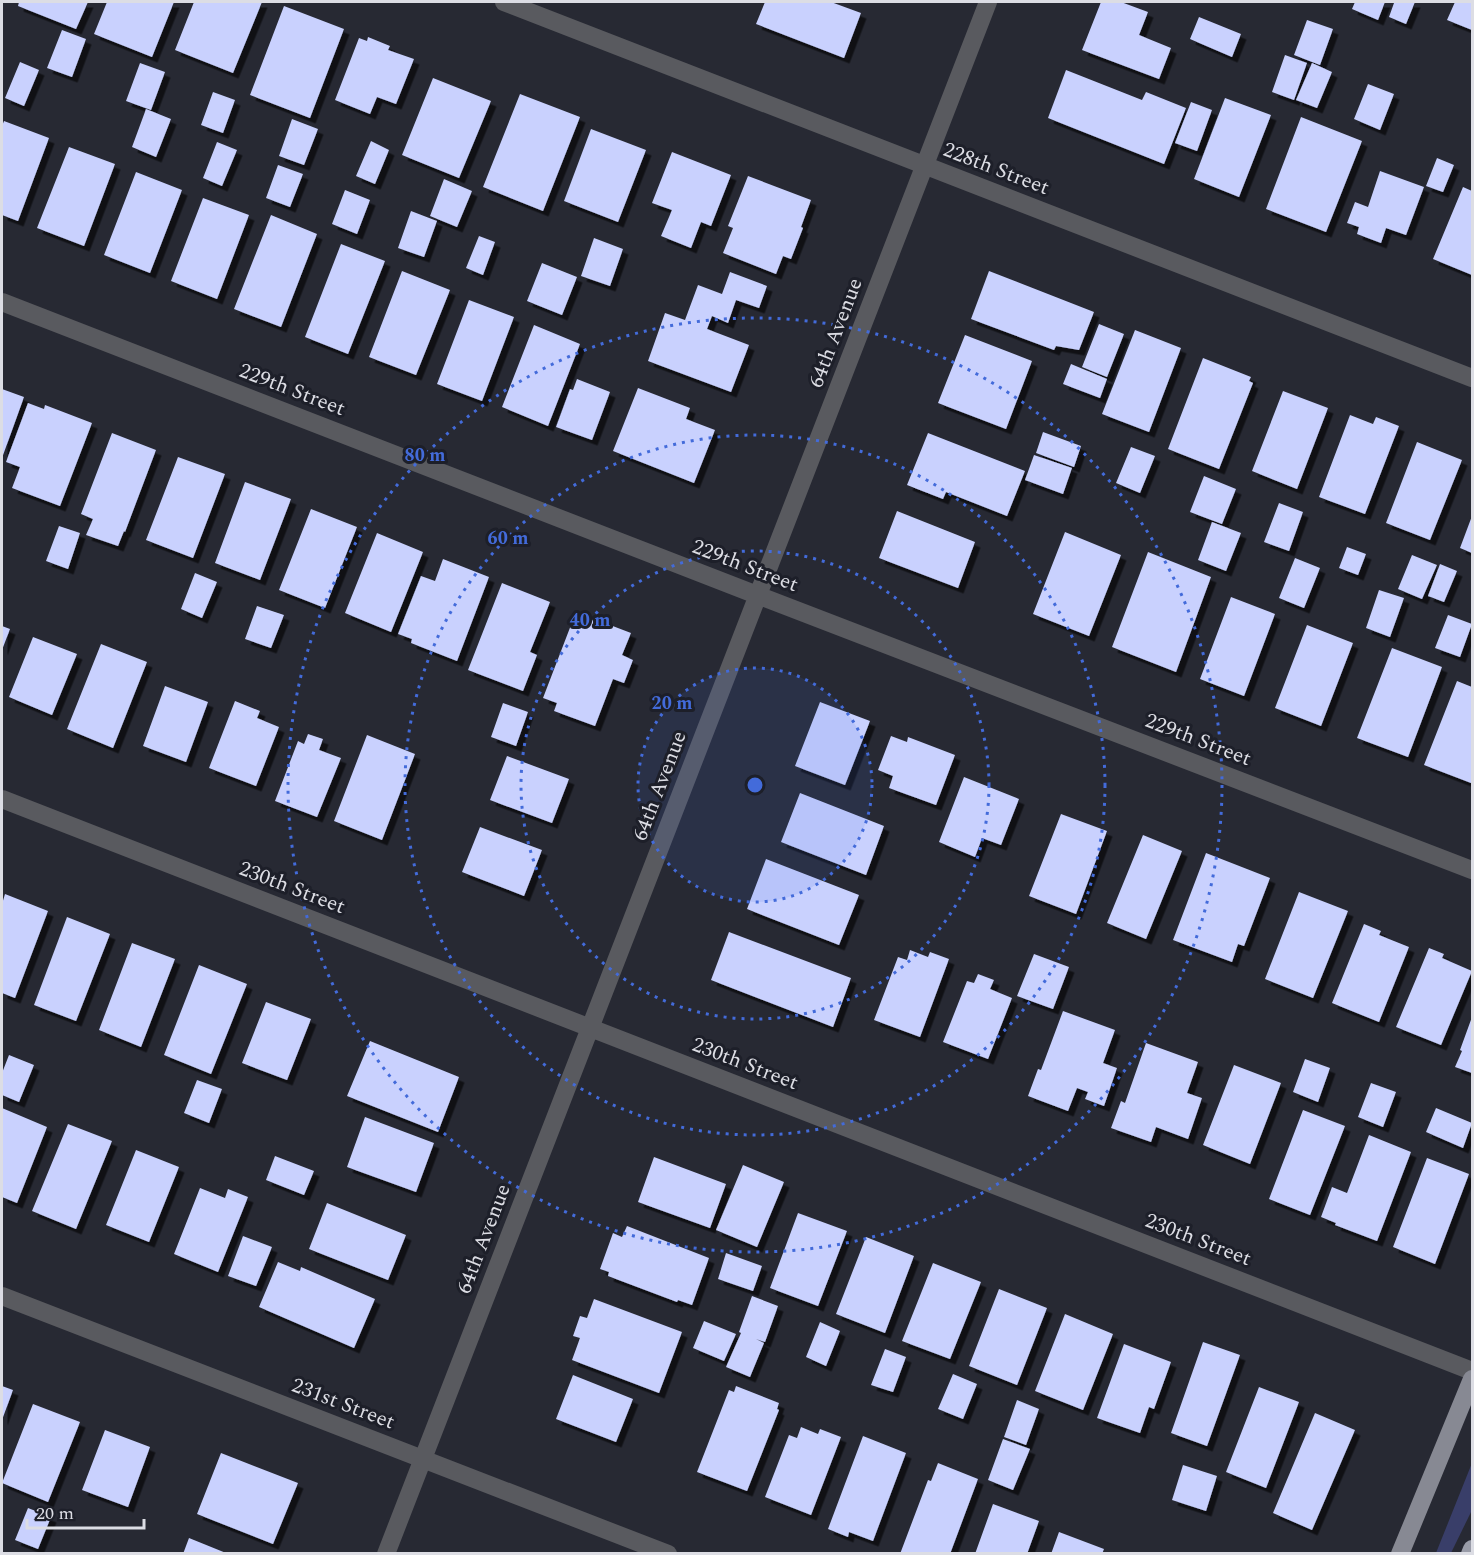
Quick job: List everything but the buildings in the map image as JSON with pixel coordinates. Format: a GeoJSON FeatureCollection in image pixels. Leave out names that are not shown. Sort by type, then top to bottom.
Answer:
{"type":"FeatureCollection","features":[{"type":"Feature","properties":{"kind":"highway"},"geometry":{"type":"LineString","coordinates":[[1470,1554],[1473,1549]]}},
{"type":"Feature","properties":{"kind":"main road"},"geometry":{"type":"LineString","coordinates":[[1400,1554],[1473,1379]]}},
{"type":"Feature","properties":{"kind":"street","name":"228th Street"},"geometry":{"type":"LineString","coordinates":[[504,2],[1473,378]]}},
{"type":"Feature","properties":{"kind":"street","name":"64th Avenue"},"geometry":{"type":"LineString","coordinates":[[386,1554],[988,2]]}},
{"type":"Feature","properties":{"kind":"street","name":"229th Street"},"geometry":{"type":"LineString","coordinates":[[2,302],[1473,870]]}},
{"type":"Feature","properties":{"kind":"street","name":"230th Street"},"geometry":{"type":"LineString","coordinates":[[2,800],[1473,1371]]}},
{"type":"Feature","properties":{"kind":"street","name":"231st Street"},"geometry":{"type":"LineString","coordinates":[[2,1296],[668,1554]]}},
{"type":"Feature","properties":{"kind":"shaded area"},"geometry":{"type":"Polygon","coordinates":[[[1472,1463],[1472,1510],[1451,1553],[1436,1553],[1472,1463]]]}}]}
